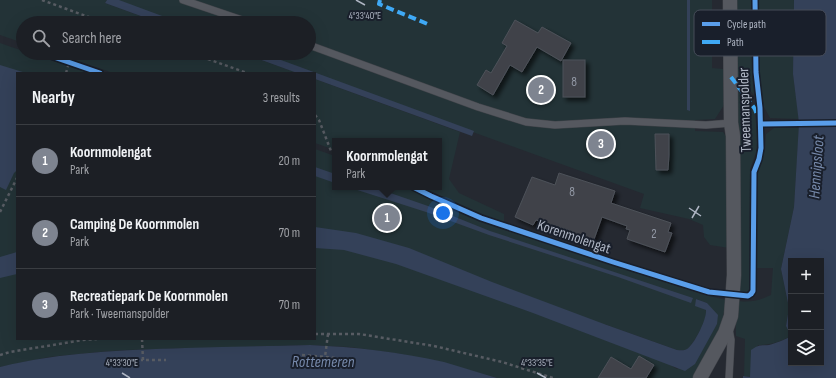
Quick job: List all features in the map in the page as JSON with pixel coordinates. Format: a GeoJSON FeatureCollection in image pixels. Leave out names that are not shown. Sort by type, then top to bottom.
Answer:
{"type":"FeatureCollection","features":[{"type":"Feature","properties":{"kind":"street","name":"Tweemanspolder"},"geometry":{"type":"LineString","coordinates":[[730,0],[730,10]]}},
{"type":"Feature","properties":{"kind":"street","name":"Tweemanspolder"},"geometry":{"type":"LineString","coordinates":[[700,378],[725,334],[731,316],[734,275],[733,136],[731,123],[730,56]]}},
{"type":"Feature","properties":{"kind":"lane"},"geometry":{"type":"LineString","coordinates":[[183,0],[230,16]]}},
{"type":"Feature","properties":{"kind":"lane"},"geometry":{"type":"LineString","coordinates":[[316,48],[478,107],[526,122],[555,125],[624,121],[706,125],[731,123]]}},
{"type":"Feature","properties":{"kind":"lane"},"geometry":{"type":"LineString","coordinates":[[728,325],[731,340],[730,378]]}},
{"type":"Feature","properties":{"kind":"path"},"geometry":{"type":"LineString","coordinates":[[42,0],[86,16]]}},
{"type":"Feature","properties":{"kind":"path"},"geometry":{"type":"LineString","coordinates":[[62,60],[75,65]]}},
{"type":"Feature","properties":{"kind":"path"},"geometry":{"type":"LineString","coordinates":[[211,60],[244,72]]}},
{"type":"Feature","properties":{"kind":"path"},"geometry":{"type":"LineString","coordinates":[[66,72],[69,63]]}},
{"type":"Feature","properties":{"kind":"path"},"geometry":{"type":"LineString","coordinates":[[316,116],[319,120],[330,151]]}},
{"type":"Feature","properties":{"kind":"path"},"geometry":{"type":"LineString","coordinates":[[0,212],[16,180]]}},
{"type":"Feature","properties":{"kind":"path"},"geometry":{"type":"LineString","coordinates":[[316,334],[359,334],[434,346],[502,362],[553,378]]}},
{"type":"Feature","properties":{"kind":"path"},"geometry":{"type":"LineString","coordinates":[[325,357],[328,334]]}},
{"type":"Feature","properties":{"kind":"path"},"geometry":{"type":"LineString","coordinates":[[0,355],[83,340]]}},
{"type":"Feature","properties":{"kind":"path"},"geometry":{"type":"LineString","coordinates":[[142,340],[144,360]]}},
{"type":"Feature","properties":{"kind":"path"},"geometry":{"type":"LineString","coordinates":[[302,355],[347,359]]}},
{"type":"Feature","properties":{"kind":"path"},"geometry":{"type":"LineString","coordinates":[[123,361],[166,360]]}},
{"type":"Feature","properties":{"kind":"shaded area"},"geometry":{"type":"Polygon","coordinates":[[[0,0],[107,0],[105,3],[141,16],[16,16],[16,41],[0,35],[0,0]]]}},
{"type":"Feature","properties":{"kind":"shaded area"},"geometry":{"type":"Polygon","coordinates":[[[107,0],[712,0],[712,10],[694,10],[694,56],[712,56],[712,68],[723,69],[724,105],[715,119],[695,120],[695,131],[723,132],[729,141],[729,248],[710,245],[704,237],[703,225],[689,219],[640,208],[644,194],[316,75],[316,72],[275,60],[316,60],[316,16],[152,16],[107,0]]]}},
{"type":"Feature","properties":{"kind":"shaded area"},"geometry":{"type":"Polygon","coordinates":[[[735,0],[751,0],[751,10],[735,10],[735,0]]]}},
{"type":"Feature","properties":{"kind":"shaded area"},"geometry":{"type":"Polygon","coordinates":[[[759,0],[794,0],[794,10],[759,10],[759,0]]]}},
{"type":"Feature","properties":{"kind":"shaded area"},"geometry":{"type":"Polygon","coordinates":[[[0,43],[16,49],[16,60],[51,60],[86,72],[16,72],[16,340],[316,340],[316,149],[332,155],[332,190],[413,190],[477,219],[621,268],[701,294],[726,300],[722,323],[693,378],[497,378],[444,363],[401,354],[350,347],[310,345],[126,350],[49,357],[0,367],[0,43]],[[696,299],[706,311],[705,319],[690,347],[685,350],[677,350],[604,324],[677,369],[717,324],[707,303],[696,299]]]}},
{"type":"Feature","properties":{"kind":"shaded area"},"geometry":{"type":"Polygon","coordinates":[[[736,56],[752,56],[754,95],[736,74],[736,56]]]}},
{"type":"Feature","properties":{"kind":"shaded area"},"geometry":{"type":"Polygon","coordinates":[[[759,56],[793,56],[793,74],[799,119],[770,118],[764,107],[759,74],[759,56]]]}},
{"type":"Feature","properties":{"kind":"shaded area"},"geometry":{"type":"Polygon","coordinates":[[[75,60],[261,60],[294,72],[110,72],[75,60]]]}},
{"type":"Feature","properties":{"kind":"shaded area"},"geometry":{"type":"Polygon","coordinates":[[[316,79],[460,132],[449,179],[459,193],[504,214],[504,222],[428,190],[442,190],[442,138],[332,138],[332,149],[316,143],[316,79]]]}},
{"type":"Feature","properties":{"kind":"shaded area"},"geometry":{"type":"Polygon","coordinates":[[[736,89],[755,113],[757,133],[756,152],[750,169],[749,289],[746,293],[737,291],[736,89]]]}},
{"type":"Feature","properties":{"kind":"shaded area"},"geometry":{"type":"Polygon","coordinates":[[[774,128],[799,128],[794,207],[781,269],[788,303],[786,326],[788,330],[788,338],[775,343],[758,345],[750,377],[744,376],[745,339],[736,336],[735,301],[753,301],[771,295],[773,268],[756,268],[757,174],[765,150],[766,134],[774,128]]]}},
{"type":"Feature","properties":{"kind":"water"},"geometry":{"type":"Polygon","coordinates":[[[107,0],[119,0],[162,16],[141,16],[105,3],[107,0]]]}},
{"type":"Feature","properties":{"kind":"water"},"geometry":{"type":"Polygon","coordinates":[[[687,0],[690,0],[690,111],[687,110],[687,0]]]}},
{"type":"Feature","properties":{"kind":"water","name":"Hennipsloot"},"geometry":{"type":"Polygon","coordinates":[[[794,0],[836,0],[836,378],[743,378],[743,376],[750,377],[751,350],[758,346],[769,345],[788,338],[788,366],[824,366],[824,258],[788,258],[788,303],[781,269],[794,207],[799,123],[793,74],[793,56],[826,56],[826,10],[794,10],[794,0]]]}},
{"type":"Feature","properties":{"kind":"water"},"geometry":{"type":"Polygon","coordinates":[[[261,60],[281,60],[314,72],[294,72],[261,60]]]}},
{"type":"Feature","properties":{"kind":"water"},"geometry":{"type":"Polygon","coordinates":[[[0,65],[23,72],[16,72],[16,171],[6,190],[0,187],[0,65]]]}},
{"type":"Feature","properties":{"kind":"water"},"geometry":{"type":"Polygon","coordinates":[[[316,73],[474,131],[472,136],[316,79],[316,73]]]}},
{"type":"Feature","properties":{"kind":"water"},"geometry":{"type":"Polygon","coordinates":[[[316,167],[332,173],[332,182],[316,176],[316,167]]]}},
{"type":"Feature","properties":{"kind":"water"},"geometry":{"type":"Polygon","coordinates":[[[357,190],[382,190],[428,206],[490,231],[693,298],[691,303],[618,277],[489,235],[426,212],[357,190]]]}},
{"type":"Feature","properties":{"kind":"water"},"geometry":{"type":"Polygon","coordinates":[[[316,227],[356,233],[409,248],[492,282],[677,350],[685,350],[690,347],[702,325],[706,310],[695,306],[696,299],[707,303],[718,315],[717,324],[695,364],[685,371],[533,313],[396,264],[344,250],[316,248],[316,227]]]}},
{"type":"Feature","properties":{"kind":"water"},"geometry":{"type":"Polygon","coordinates":[[[16,252],[16,274],[0,278],[0,257],[16,252]]]}},
{"type":"Feature","properties":{"kind":"water"},"geometry":{"type":"Polygon","coordinates":[[[788,314],[788,330],[786,326],[788,314]]]}},
{"type":"Feature","properties":{"kind":"water","name":"Rottemeren"},"geometry":{"type":"Polygon","coordinates":[[[310,345],[344,347],[411,355],[444,362],[497,378],[0,378],[0,367],[69,355],[185,348],[310,345]]]}},
{"type":"Feature","properties":{"kind":"building"},"geometry":{"type":"Polygon","coordinates":[[[515,20],[538,33],[542,27],[571,43],[561,61],[537,47],[522,72],[510,65],[493,95],[477,85],[486,70],[491,73],[507,46],[502,43],[515,20]]]}},
{"type":"Feature","properties":{"kind":"building"},"geometry":{"type":"Polygon","coordinates":[[[563,60],[585,60],[585,97],[563,97],[563,60]]]}},
{"type":"Feature","properties":{"kind":"building"},"geometry":{"type":"Polygon","coordinates":[[[655,134],[669,134],[668,170],[656,170],[655,134]]]}},
{"type":"Feature","properties":{"kind":"building"},"geometry":{"type":"Polygon","coordinates":[[[559,173],[615,191],[611,203],[671,223],[668,232],[672,233],[665,252],[627,239],[630,230],[626,229],[627,226],[602,217],[593,242],[573,235],[574,232],[536,220],[533,225],[515,217],[532,177],[555,185],[559,173]]]}},
{"type":"Feature","properties":{"kind":"building"},"geometry":{"type":"Polygon","coordinates":[[[639,356],[654,365],[646,378],[598,378],[611,357],[631,369],[639,356]]]}},
{"type":"Feature","properties":{"kind":"marked path"},"geometry":{"type":"LineString","coordinates":[[380,0],[379,4],[430,25]]}},
{"type":"Feature","properties":{"kind":"marked path"},"geometry":{"type":"LineString","coordinates":[[731,77],[755,109],[757,115]]}},
{"type":"Feature","properties":{"kind":"cycle path","name":"Korenmolengat"},"geometry":{"type":"LineString","coordinates":[[755,0],[755,10]]}},
{"type":"Feature","properties":{"kind":"cycle path","name":"Korenmolengat"},"geometry":{"type":"LineString","coordinates":[[419,190],[481,218],[613,262],[709,292],[748,296],[753,291],[754,172],[761,148],[760,108],[756,56]]}},
{"type":"Feature","properties":{"kind":"cycle path"},"geometry":{"type":"LineString","coordinates":[[62,60],[97,72]]}},
{"type":"Feature","properties":{"kind":"cycle path"},"geometry":{"type":"LineString","coordinates":[[761,124],[836,123]]}},
{"type":"Feature","properties":{"kind":"place","name":"Camping De Koornmolen"},"geometry":{"type":"Point","coordinates":[541,90]}},
{"type":"Feature","properties":{"kind":"place","name":"Recreatiepark De Koornmolen"},"geometry":{"type":"Point","coordinates":[601,144]}},
{"type":"Feature","properties":{"kind":"place","name":"Koornmolengat"},"geometry":{"type":"Point","coordinates":[387,218]}}]}
